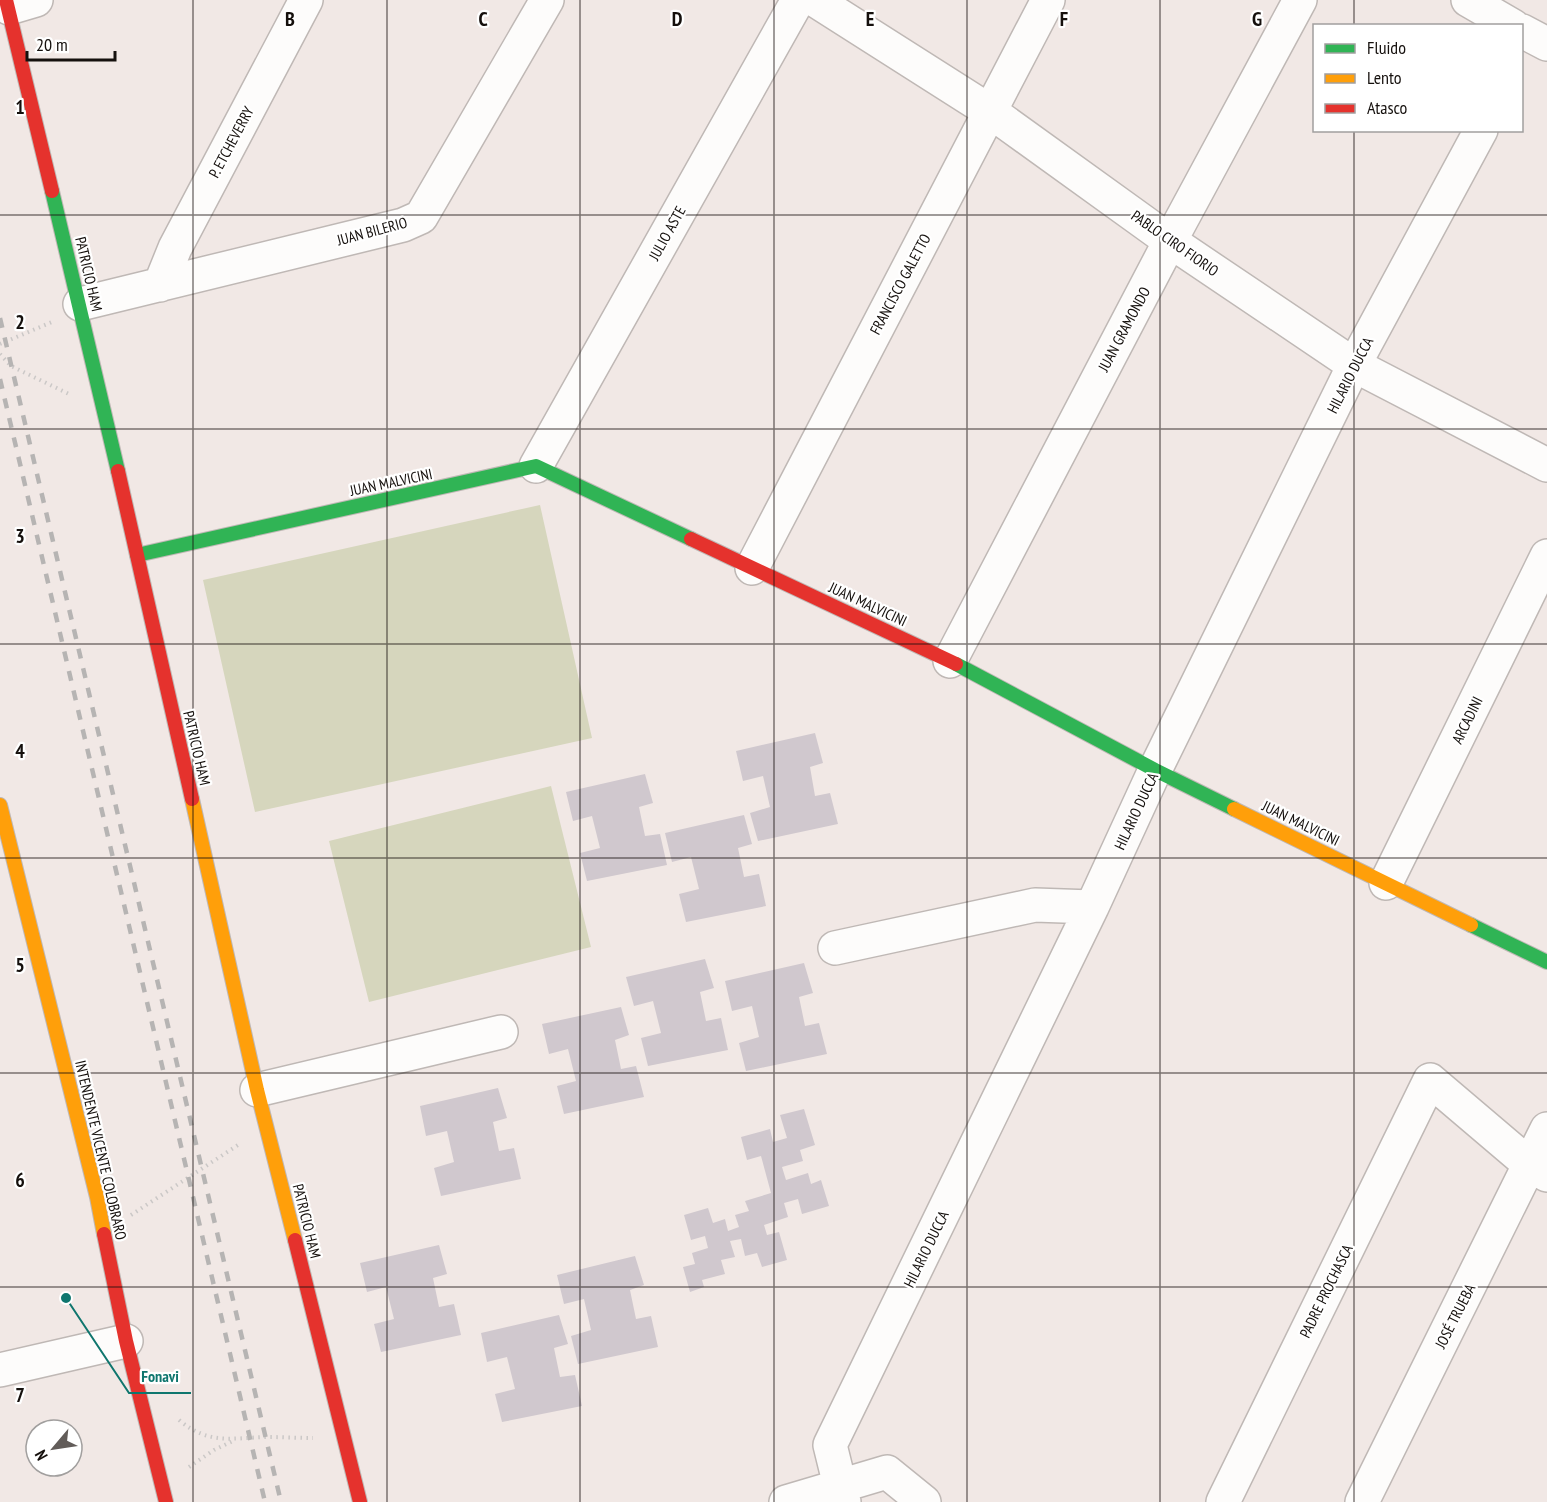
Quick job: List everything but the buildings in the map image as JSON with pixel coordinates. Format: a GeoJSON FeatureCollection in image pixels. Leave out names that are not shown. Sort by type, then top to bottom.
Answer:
{"type":"FeatureCollection","features":[{"type":"Feature","properties":{"kind":"street","name":"P. ETCHEVERRY"},"geometry":{"type":"LineString","coordinates":[[160,285],[175,248],[306,0]]}},
{"type":"Feature","properties":{"kind":"street","name":"JUAN BILERIO"},"geometry":{"type":"LineString","coordinates":[[80,304],[403,225],[421,217],[547,0]]}},
{"type":"Feature","properties":{"kind":"street","name":"JULIO ASTE"},"geometry":{"type":"LineString","coordinates":[[536,466],[798,0]]}},
{"type":"Feature","properties":{"kind":"street","name":"PABLO CIRO FIORIO"},"geometry":{"type":"LineString","coordinates":[[815,0],[991,112],[1170,241],[1354,365],[1547,465]]}},
{"type":"Feature","properties":{"kind":"street","name":"FRANCISCO GALETTO"},"geometry":{"type":"LineString","coordinates":[[752,568],[1048,0]]}},
{"type":"Feature","properties":{"kind":"street","name":"JUAN GRAMONDO"},"geometry":{"type":"LineString","coordinates":[[950,661],[1170,241],[1300,0]]}},
{"type":"Feature","properties":{"kind":"street"},"geometry":{"type":"LineString","coordinates":[[1468,0],[1504,24]]}},
{"type":"Feature","properties":{"kind":"street","name":"PATRICIO HAM"},"geometry":{"type":"LineString","coordinates":[[17,3],[80,304],[257,1090],[360,1502]]}},
{"type":"Feature","properties":{"kind":"street","name":"HILARIO DUCCA"},"geometry":{"type":"LineString","coordinates":[[841,1494],[830,1445],[1092,907],[1155,770],[1354,365],[1480,132]]}},
{"type":"Feature","properties":{"kind":"street","name":"JUAN MALVICINI"},"geometry":{"type":"LineString","coordinates":[[137,555],[536,466],[950,661],[1155,770],[1547,962]]}},
{"type":"Feature","properties":{"kind":"street","name":"ARCADINI"},"geometry":{"type":"LineString","coordinates":[[1386,884],[1547,556]]}},
{"type":"Feature","properties":{"kind":"street","name":"INTENDENTE VICENTE COLOBRARO"},"geometry":{"type":"LineString","coordinates":[[0,806],[10,889],[97,1197],[126,1341],[166,1502]]}},
{"type":"Feature","properties":{"kind":"street"},"geometry":{"type":"LineString","coordinates":[[835,948],[1035,905],[1092,907]]}},
{"type":"Feature","properties":{"kind":"street"},"geometry":{"type":"LineString","coordinates":[[257,1090],[501,1032]]}},
{"type":"Feature","properties":{"kind":"street","name":"PADRE PROCHASCA"},"geometry":{"type":"LineString","coordinates":[[1223,1502],[1430,1080],[1538,1170]]}},
{"type":"Feature","properties":{"kind":"street","name":"JOSÉ TRUEBA"},"geometry":{"type":"LineString","coordinates":[[1362,1502],[1538,1170],[1547,1129]]}},
{"type":"Feature","properties":{"kind":"street"},"geometry":{"type":"LineString","coordinates":[[0,1370],[126,1341]]}},
{"type":"Feature","properties":{"kind":"street"},"geometry":{"type":"LineString","coordinates":[[786,1502],[841,1494],[887,1472],[924,1502]]}},
{"type":"Feature","properties":{"kind":"path"},"geometry":{"type":"LineString","coordinates":[[0,344],[52,322],[80,304]]}},
{"type":"Feature","properties":{"kind":"path"},"geometry":{"type":"LineString","coordinates":[[0,354],[11,366],[59,390],[104,408]]}},
{"type":"Feature","properties":{"kind":"path"},"geometry":{"type":"LineString","coordinates":[[127,1217],[266,1126]]}},
{"type":"Feature","properties":{"kind":"path"},"geometry":{"type":"LineString","coordinates":[[177,1419],[192,1431],[220,1440],[266,1437],[344,1439]]}},
{"type":"Feature","properties":{"kind":"path"},"geometry":{"type":"LineString","coordinates":[[163,1486],[214,1450],[238,1439]]}},
{"type":"Feature","properties":{"kind":"green space"},"geometry":{"type":"Polygon","coordinates":[[[540,505],[592,738],[255,812],[203,580],[540,505]]]}},
{"type":"Feature","properties":{"kind":"green space"},"geometry":{"type":"Polygon","coordinates":[[[551,786],[591,947],[369,1002],[329,841],[551,786]]]}},
{"type":"Feature","properties":{"kind":"railway"},"geometry":{"type":"LineString","coordinates":[[0,318],[281,1502]]}},
{"type":"Feature","properties":{"kind":"railway"},"geometry":{"type":"LineString","coordinates":[[0,379],[265,1502]]}},
{"type":"Feature","properties":{"kind":"traffic: fast"},"geometry":{"type":"LineString","coordinates":[[52,191],[118,471]]}},
{"type":"Feature","properties":{"kind":"traffic: fast"},"geometry":{"type":"LineString","coordinates":[[137,555],[536,466],[691,539]]}},
{"type":"Feature","properties":{"kind":"traffic: fast"},"geometry":{"type":"LineString","coordinates":[[956,664],[1155,770],[1234,809]]}},
{"type":"Feature","properties":{"kind":"traffic: fast"},"geometry":{"type":"LineString","coordinates":[[1471,925],[1547,962]]}},
{"type":"Feature","properties":{"kind":"traffic: slow"},"geometry":{"type":"LineString","coordinates":[[192,799],[257,1090],[295,1240]]}},
{"type":"Feature","properties":{"kind":"traffic: slow"},"geometry":{"type":"LineString","coordinates":[[0,805],[97,1197],[104,1234]]}},
{"type":"Feature","properties":{"kind":"traffic: slow"},"geometry":{"type":"LineString","coordinates":[[1234,809],[1471,925]]}},
{"type":"Feature","properties":{"kind":"traffic: jam"},"geometry":{"type":"LineString","coordinates":[[6,0],[52,191]]}},
{"type":"Feature","properties":{"kind":"traffic: jam"},"geometry":{"type":"LineString","coordinates":[[118,471],[192,799]]}},
{"type":"Feature","properties":{"kind":"traffic: jam"},"geometry":{"type":"LineString","coordinates":[[691,539],[956,664]]}},
{"type":"Feature","properties":{"kind":"traffic: jam"},"geometry":{"type":"LineString","coordinates":[[104,1234],[126,1341],[166,1502]]}},
{"type":"Feature","properties":{"kind":"traffic: jam"},"geometry":{"type":"LineString","coordinates":[[295,1240],[360,1502]]}},
{"type":"Feature","properties":{"kind":"place","name":"Fonavi"},"geometry":{"type":"Point","coordinates":[66,1298]}}]}
